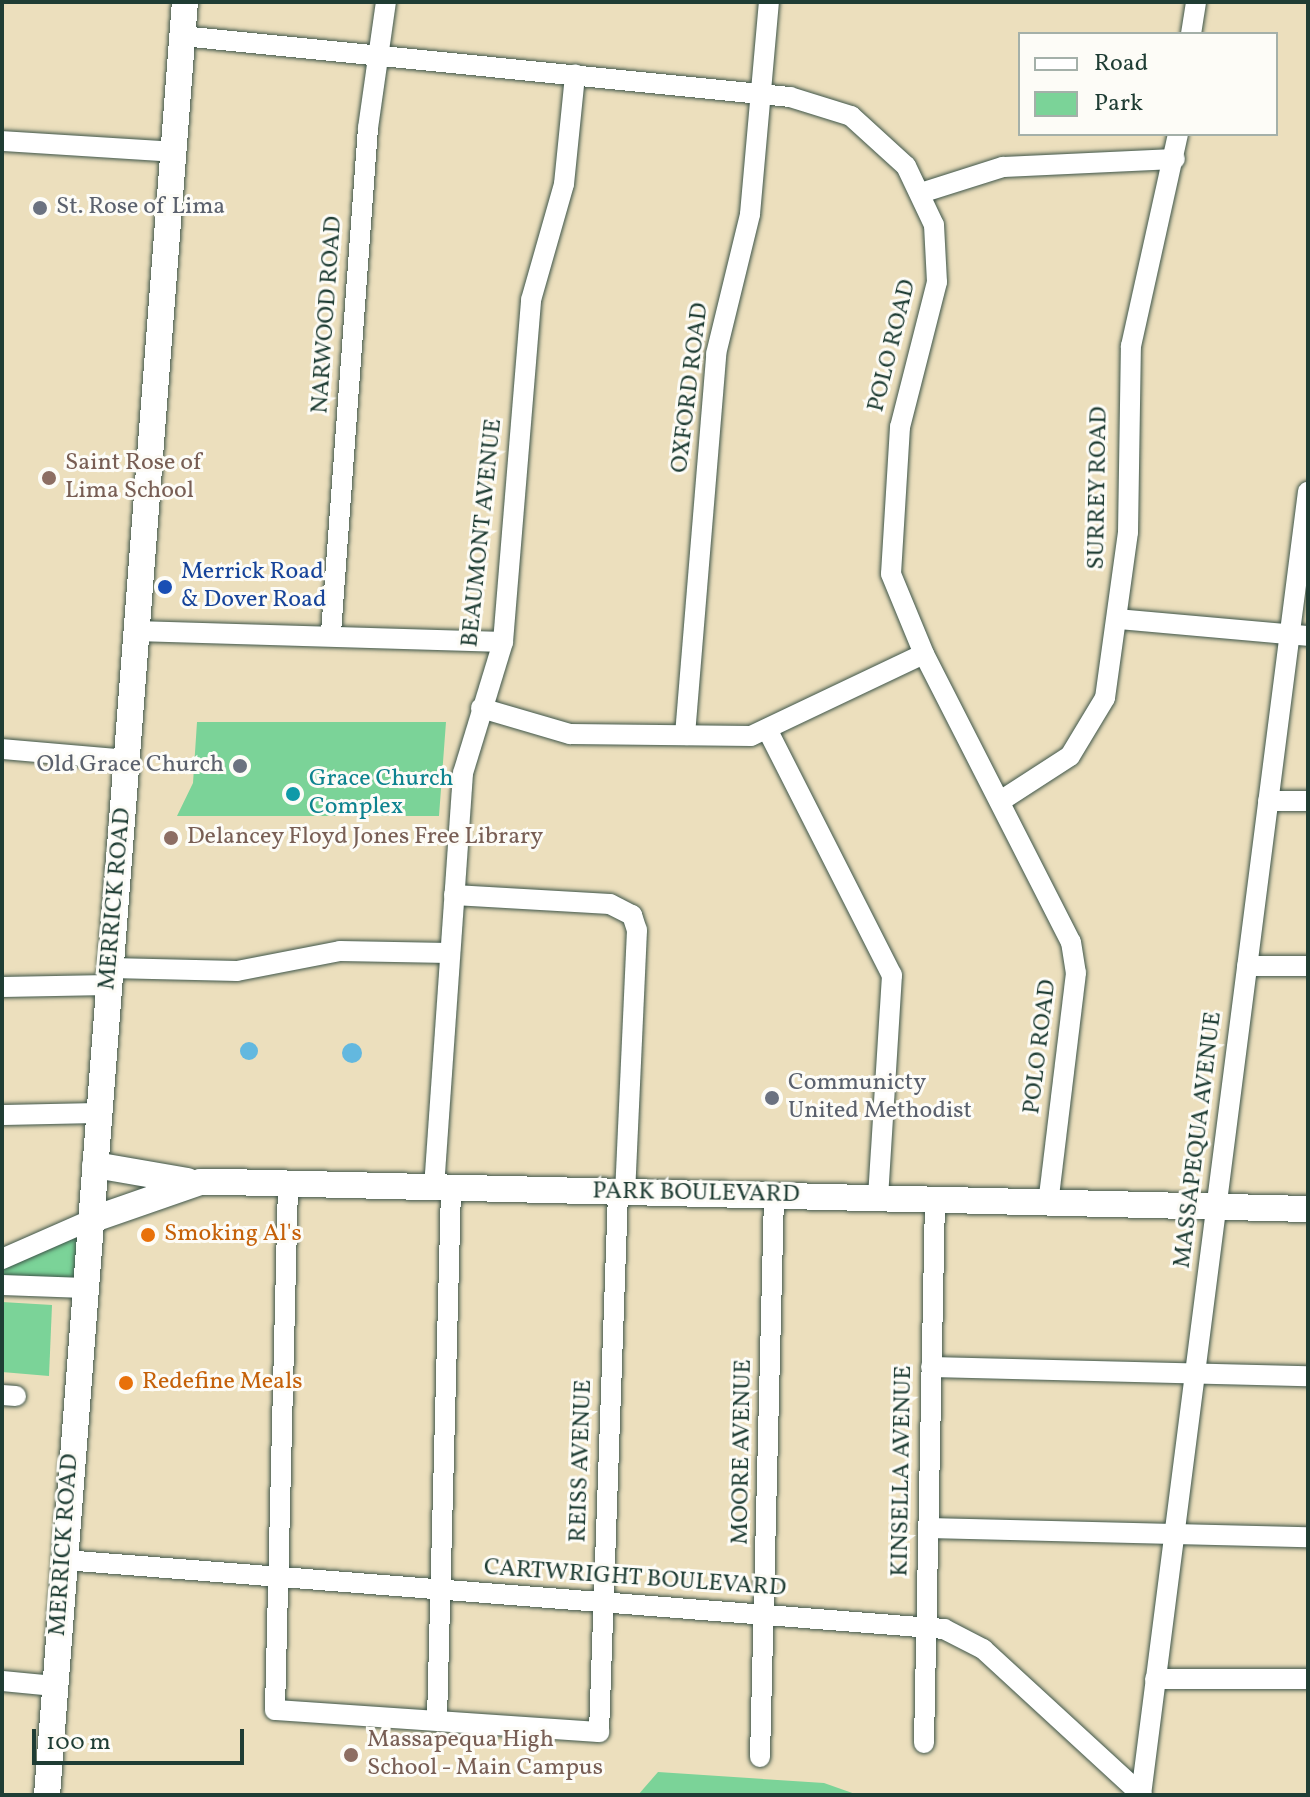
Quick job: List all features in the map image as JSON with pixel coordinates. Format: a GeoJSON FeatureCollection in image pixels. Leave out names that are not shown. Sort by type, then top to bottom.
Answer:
{"type":"FeatureCollection","features":[{"type":"Feature","properties":{"kind":"main road","name":"MERRICK ROAD"},"geometry":{"type":"LineString","coordinates":[[47,1795],[185,2]]}},
{"type":"Feature","properties":{"kind":"main road"},"geometry":{"type":"LineString","coordinates":[[95,1165],[200,1182]]}},
{"type":"Feature","properties":{"kind":"main road","name":"PARK BOULEVARD"},"geometry":{"type":"LineString","coordinates":[[91,1220],[200,1182],[1308,1209]]}},
{"type":"Feature","properties":{"kind":"street","name":"NARWOOD ROAD"},"geometry":{"type":"LineString","coordinates":[[331,633],[378,55],[386,2]]}},
{"type":"Feature","properties":{"kind":"street","name":"OXFORD ROAD"},"geometry":{"type":"LineString","coordinates":[[685,735],[716,354],[750,214],[769,2]]}},
{"type":"Feature","properties":{"kind":"street"},"geometry":{"type":"LineString","coordinates":[[1191,32],[1196,2]]}},
{"type":"Feature","properties":{"kind":"street","name":"POLO ROAD"},"geometry":{"type":"LineString","coordinates":[[182,36],[761,95],[851,116],[894,151],[924,192],[937,282],[900,427],[889,556],[895,593],[1058,908],[1075,963],[1048,1203]]}},
{"type":"Feature","properties":{"kind":"street","name":"BEAUMONT AVENUE"},"geometry":{"type":"LineString","coordinates":[[437,1720],[442,1188],[449,953],[463,773],[503,642],[531,300],[564,184],[575,75]]}},
{"type":"Feature","properties":{"kind":"street","name":"SURREY ROAD"},"geometry":{"type":"LineString","coordinates":[[1002,800],[1058,767],[1091,732],[1105,698],[1118,619],[1131,346],[1178,136]]}},
{"type":"Feature","properties":{"kind":"street"},"geometry":{"type":"LineString","coordinates":[[2,141],[175,152]]}},
{"type":"Feature","properties":{"kind":"street"},"geometry":{"type":"LineString","coordinates":[[924,192],[1003,167],[1175,159]]}},
{"type":"Feature","properties":{"kind":"street","name":"MASSAPEQUA AVENUE"},"geometry":{"type":"LineString","coordinates":[[1141,1795],[1268,801],[1299,636],[1308,492]]}},
{"type":"Feature","properties":{"kind":"street"},"geometry":{"type":"LineString","coordinates":[[1118,619],[1299,636]]}},
{"type":"Feature","properties":{"kind":"street"},"geometry":{"type":"LineString","coordinates":[[137,631],[331,633],[503,642]]}},
{"type":"Feature","properties":{"kind":"street"},"geometry":{"type":"LineString","coordinates":[[481,708],[570,734],[685,735],[768,731],[924,654]]}},
{"type":"Feature","properties":{"kind":"street"},"geometry":{"type":"LineString","coordinates":[[768,731],[892,975],[878,1199]]}},
{"type":"Feature","properties":{"kind":"street"},"geometry":{"type":"LineString","coordinates":[[2,749],[127,760]]}},
{"type":"Feature","properties":{"kind":"street"},"geometry":{"type":"LineString","coordinates":[[1268,801],[1308,801]]}},
{"type":"Feature","properties":{"kind":"street","name":"REISS AVENUE"},"geometry":{"type":"LineString","coordinates":[[437,1720],[599,1732],[621,1192],[637,930],[632,915],[610,904],[454,895]]}},
{"type":"Feature","properties":{"kind":"street"},"geometry":{"type":"LineString","coordinates":[[2,987],[110,976],[237,971],[340,951],[449,953]]}},
{"type":"Feature","properties":{"kind":"street"},"geometry":{"type":"LineString","coordinates":[[1247,966],[1308,966]]}},
{"type":"Feature","properties":{"kind":"street"},"geometry":{"type":"LineString","coordinates":[[2,1115],[99,1113]]}},
{"type":"Feature","properties":{"kind":"street"},"geometry":{"type":"LineString","coordinates":[[288,1185],[275,1710],[437,1720]]}},
{"type":"Feature","properties":{"kind":"street","name":"MOORE AVENUE"},"geometry":{"type":"LineString","coordinates":[[760,1757],[766,1615],[774,1196]]}},
{"type":"Feature","properties":{"kind":"street","name":"KINSELLA AVENUE"},"geometry":{"type":"LineString","coordinates":[[924,1743],[935,1201]]}},
{"type":"Feature","properties":{"kind":"street"},"geometry":{"type":"LineString","coordinates":[[2,1259],[91,1220]]}},
{"type":"Feature","properties":{"kind":"street"},"geometry":{"type":"LineString","coordinates":[[2,1285],[85,1288]]}},
{"type":"Feature","properties":{"kind":"street"},"geometry":{"type":"LineString","coordinates":[[931,1367],[1308,1376]]}},
{"type":"Feature","properties":{"kind":"street"},"geometry":{"type":"LineString","coordinates":[[928,1528],[1308,1537]]}},
{"type":"Feature","properties":{"kind":"street","name":"CARTWRIGHT BOULEVARD"},"geometry":{"type":"LineString","coordinates":[[64,1560],[440,1592],[926,1627],[960,1633],[983,1649],[1141,1795]]}},
{"type":"Feature","properties":{"kind":"street"},"geometry":{"type":"LineString","coordinates":[[1155,1679],[1308,1679]]}},
{"type":"Feature","properties":{"kind":"street"},"geometry":{"type":"LineString","coordinates":[[2,1681],[55,1686]]}},
{"type":"Feature","properties":{"kind":"green space","name":"Grace Church Complex"},"geometry":{"type":"Polygon","coordinates":[[[197,722],[446,722],[439,816],[177,816],[193,783],[197,722]]]}},
{"type":"Feature","properties":{"kind":"green space"},"geometry":{"type":"Polygon","coordinates":[[[89,1223],[84,1286],[2,1283],[2,1260],[89,1223]]]}},
{"type":"Feature","properties":{"kind":"green space"},"geometry":{"type":"Polygon","coordinates":[[[2,1302],[52,1305],[49,1376],[2,1372],[2,1302]]]}},
{"type":"Feature","properties":{"kind":"green space"},"geometry":{"type":"Polygon","coordinates":[[[658,1772],[824,1783],[858,1795],[638,1795],[658,1772]]]}},
{"type":"Feature","properties":{"kind":"water"},"geometry":{"type":"Polygon","coordinates":[[[249,1042],[258,1051],[249,1060],[240,1051],[249,1042]]]}},
{"type":"Feature","properties":{"kind":"water"},"geometry":{"type":"Polygon","coordinates":[[[348,1043],[356,1043],[362,1053],[356,1063],[348,1063],[342,1057],[342,1049],[348,1043]]]}},
{"type":"Feature","properties":{"kind":"place","name":"St. Rose of Lima"},"geometry":{"type":"Point","coordinates":[40,208]}},
{"type":"Feature","properties":{"kind":"place","name":"Saint Rose of Lima School"},"geometry":{"type":"Point","coordinates":[49,478]}},
{"type":"Feature","properties":{"kind":"place","name":"Merrick Road & Dover Road"},"geometry":{"type":"Point","coordinates":[165,587]}},
{"type":"Feature","properties":{"kind":"place","name":"Old Grace Church"},"geometry":{"type":"Point","coordinates":[240,766]}},
{"type":"Feature","properties":{"kind":"place","name":"Grace Church Complex"},"geometry":{"type":"Point","coordinates":[293,794]}},
{"type":"Feature","properties":{"kind":"place","name":"Delancey Floyd Jones Free Library"},"geometry":{"type":"Point","coordinates":[171,838]}},
{"type":"Feature","properties":{"kind":"place","name":"Communicty United Methodist"},"geometry":{"type":"Point","coordinates":[772,1098]}},
{"type":"Feature","properties":{"kind":"place","name":"Smoking Al's"},"geometry":{"type":"Point","coordinates":[148,1235]}},
{"type":"Feature","properties":{"kind":"place","name":"Redefine Meals"},"geometry":{"type":"Point","coordinates":[126,1383]}},
{"type":"Feature","properties":{"kind":"place","name":"Massapequa High School - Main Campus"},"geometry":{"type":"Point","coordinates":[351,1755]}}]}
